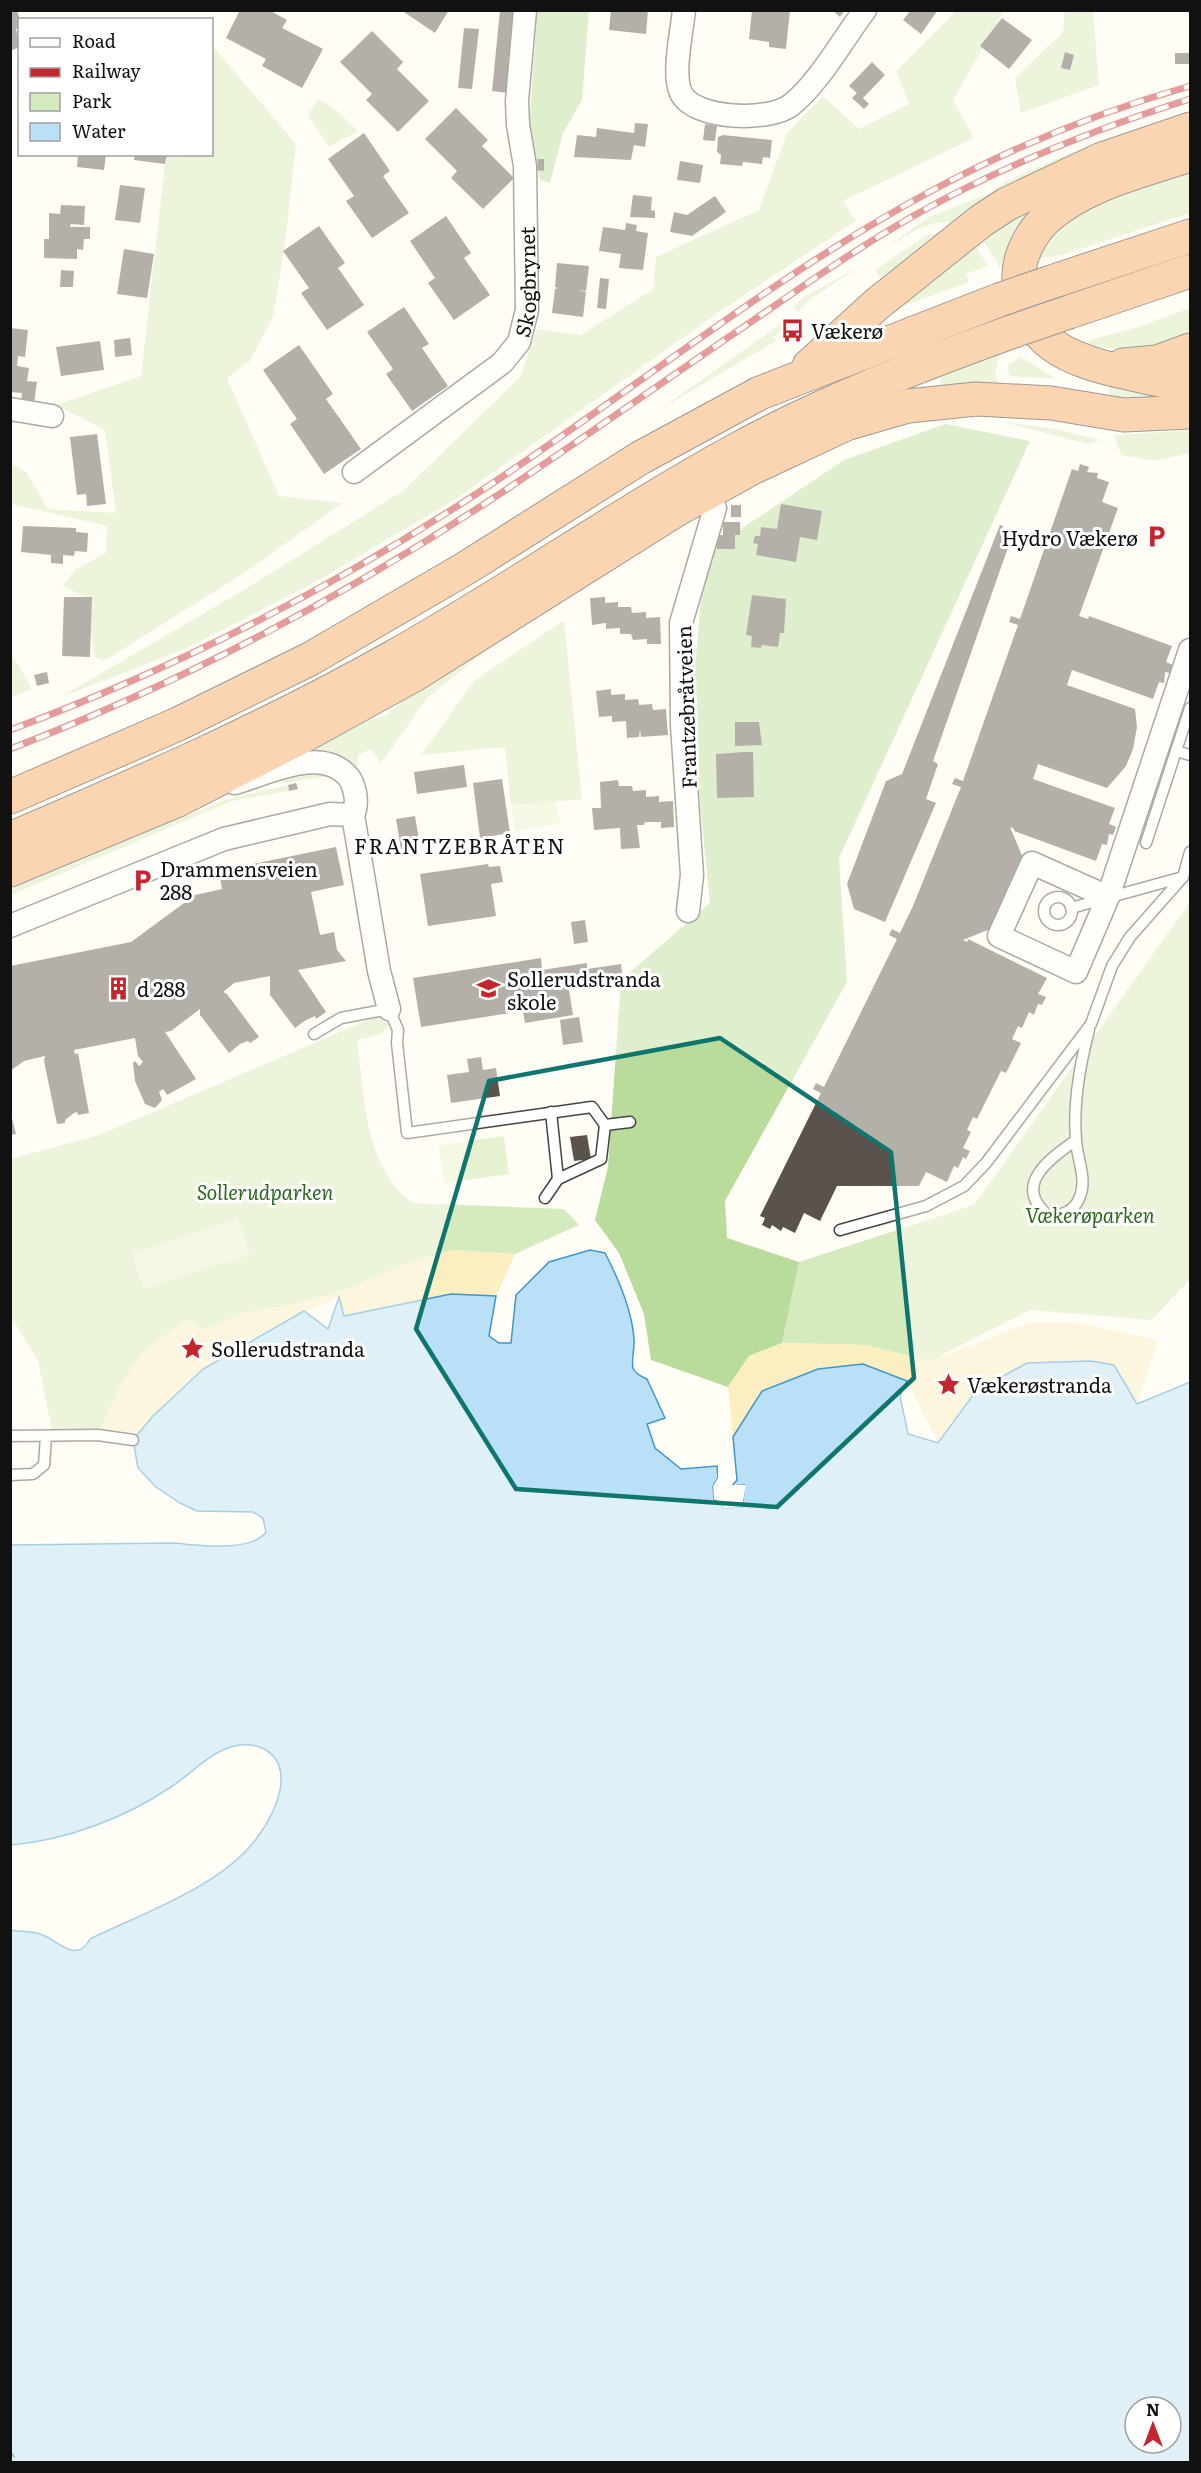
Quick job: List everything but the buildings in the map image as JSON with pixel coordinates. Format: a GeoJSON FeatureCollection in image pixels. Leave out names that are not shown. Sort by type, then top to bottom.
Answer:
{"type":"FeatureCollection","features":[{"type":"Feature","properties":{"kind":"highway"},"geometry":{"type":"LineString","coordinates":[[798,376],[877,304],[981,221],[1007,204],[1092,164],[1191,129]]}},
{"type":"Feature","properties":{"kind":"highway"},"geometry":{"type":"LineString","coordinates":[[1191,155],[1133,174],[1064,205],[1047,218],[1034,233],[1024,251],[1018,274],[1022,304],[1029,319],[1050,344],[1078,360],[1100,367],[1168,383],[1191,384]]}},
{"type":"Feature","properties":{"kind":"highway"},"geometry":{"type":"LineString","coordinates":[[10,797],[178,724],[310,659],[466,568],[640,458],[760,393],[798,376],[999,300],[1191,236]]}},
{"type":"Feature","properties":{"kind":"highway"},"geometry":{"type":"LineString","coordinates":[[10,839],[202,757],[331,691],[395,656],[644,503],[738,449],[892,376],[1011,332],[1191,271]]}},
{"type":"Feature","properties":{"kind":"highway"},"geometry":{"type":"LineString","coordinates":[[1100,367],[1157,362],[1191,350]]}},
{"type":"Feature","properties":{"kind":"highway"},"geometry":{"type":"LineString","coordinates":[[10,870],[178,800],[305,735],[403,681],[676,510],[752,468],[846,424],[908,406],[976,399],[1051,403],[1124,415],[1191,411]]}},
{"type":"Feature","properties":{"kind":"street","name":"Skogbrynet"},"geometry":{"type":"LineString","coordinates":[[354,472],[502,363],[519,342],[525,327],[528,284],[525,166],[518,125],[517,101],[525,10]]}},
{"type":"Feature","properties":{"kind":"street"},"geometry":{"type":"LineString","coordinates":[[684,10],[678,85],[689,103],[700,109],[746,117],[761,117],[784,110],[805,91],[865,10]]}},
{"type":"Feature","properties":{"kind":"street"},"geometry":{"type":"LineString","coordinates":[[10,409],[52,416]]}},
{"type":"Feature","properties":{"kind":"street","name":"Frantzebråtveien"},"geometry":{"type":"LineString","coordinates":[[688,911],[692,875],[682,725],[681,623],[715,508]]}},
{"type":"Feature","properties":{"kind":"street"},"geometry":{"type":"LineString","coordinates":[[1108,897],[1032,863],[999,936],[1076,972],[1108,897],[1191,650]]}},
{"type":"Feature","properties":{"kind":"street"},"geometry":{"type":"LineString","coordinates":[[178,800],[304,763],[325,762],[338,767],[353,784],[357,807],[353,815],[379,971],[389,1009]]}},
{"type":"Feature","properties":{"kind":"street"},"geometry":{"type":"LineString","coordinates":[[10,926],[224,839],[330,814],[353,815]]}},
{"type":"Feature","properties":{"kind":"lane"},"geometry":{"type":"LineString","coordinates":[[1146,843],[1191,708]]}},
{"type":"Feature","properties":{"kind":"lane"},"geometry":{"type":"LineString","coordinates":[[1176,751],[1191,755]]}},
{"type":"Feature","properties":{"kind":"lane"},"geometry":{"type":"LineString","coordinates":[[1076,1140],[1049,1161],[1035,1176],[1033,1192],[1038,1207],[1049,1216],[1063,1214],[1079,1199],[1083,1180],[1076,1140],[1080,1074],[1091,1024],[1112,966],[1130,937],[1183,876],[1191,852]]}},
{"type":"Feature","properties":{"kind":"lane"},"geometry":{"type":"LineString","coordinates":[[1071,908],[1183,876]]}},
{"type":"Feature","properties":{"kind":"lane"},"geometry":{"type":"LineString","coordinates":[[314,1034],[341,1018],[389,1009],[398,1030],[397,1043],[407,1133],[592,1107],[605,1125],[602,1159],[558,1179],[545,1198]]}},
{"type":"Feature","properties":{"kind":"lane"},"geometry":{"type":"LineString","coordinates":[[840,1230],[926,1206],[964,1186],[986,1163],[1091,1024]]}},
{"type":"Feature","properties":{"kind":"lane"},"geometry":{"type":"LineString","coordinates":[[551,1113],[558,1179]]}},
{"type":"Feature","properties":{"kind":"lane"},"geometry":{"type":"LineString","coordinates":[[605,1125],[630,1122]]}},
{"type":"Feature","properties":{"kind":"lane"},"geometry":{"type":"LineString","coordinates":[[10,1436],[107,1435],[134,1440]]}},
{"type":"Feature","properties":{"kind":"lane"},"geometry":{"type":"LineString","coordinates":[[10,1474],[33,1474],[44,1465],[46,1436]]}},
{"type":"Feature","properties":{"kind":"highlighted area"},"geometry":{"type":"Polygon","coordinates":[[[720,1038],[891,1152],[914,1378],[777,1507],[516,1489],[416,1329],[489,1081],[720,1038]]]}},
{"type":"Feature","properties":{"kind":"green space"},"geometry":{"type":"Polygon","coordinates":[[[537,11],[589,11],[582,100],[563,133],[550,183],[540,180],[529,133],[537,11]]]}},
{"type":"Feature","properties":{"kind":"green space"},"geometry":{"type":"Polygon","coordinates":[[[956,11],[1004,11],[953,100],[974,138],[843,201],[856,221],[722,310],[453,501],[310,585],[187,648],[59,698],[245,589],[404,490],[520,377],[537,329],[581,335],[653,289],[656,257],[759,210],[787,133],[823,96],[859,129],[909,104],[896,71],[956,11]]]}},
{"type":"Feature","properties":{"kind":"green space"},"geometry":{"type":"Polygon","coordinates":[[[1065,11],[1093,11],[1099,85],[1021,113],[1015,78],[1063,32],[1065,11]]]}},
{"type":"Feature","properties":{"kind":"green space"},"geometry":{"type":"Polygon","coordinates":[[[213,46],[296,144],[285,244],[273,317],[250,361],[227,378],[279,496],[343,503],[241,575],[104,661],[94,656],[90,623],[92,600],[62,586],[76,569],[106,553],[107,526],[11,504],[10,463],[26,472],[48,509],[116,513],[105,430],[56,405],[141,376],[166,156],[213,156],[213,46]]]}},
{"type":"Feature","properties":{"kind":"green space"},"geometry":{"type":"Polygon","coordinates":[[[318,99],[336,110],[358,131],[329,147],[308,115],[318,99]]]}},
{"type":"Feature","properties":{"kind":"green space"},"geometry":{"type":"Polygon","coordinates":[[[1111,137],[1119,138],[957,223],[937,223],[927,226],[882,250],[929,217],[992,192],[1004,182],[1111,137]]]}},
{"type":"Feature","properties":{"kind":"green space"},"geometry":{"type":"Polygon","coordinates":[[[1190,168],[1190,213],[1062,255],[1036,259],[1057,234],[1091,204],[1190,168]]]}},
{"type":"Feature","properties":{"kind":"green space"},"geometry":{"type":"Polygon","coordinates":[[[1041,204],[1013,232],[1000,268],[982,238],[1025,208],[1041,204]]]}},
{"type":"Feature","properties":{"kind":"green space"},"geometry":{"type":"Polygon","coordinates":[[[948,230],[880,278],[875,270],[925,236],[948,230]]]}},
{"type":"Feature","properties":{"kind":"green space"},"geometry":{"type":"Polygon","coordinates":[[[974,243],[988,266],[966,274],[969,282],[898,308],[974,243]]]}},
{"type":"Feature","properties":{"kind":"green space"},"geometry":{"type":"Polygon","coordinates":[[[860,266],[808,301],[798,312],[793,307],[804,297],[860,266]]]}},
{"type":"Feature","properties":{"kind":"green space"},"geometry":{"type":"Polygon","coordinates":[[[1190,308],[1190,334],[1140,348],[1087,345],[1089,340],[1135,328],[1190,308]]]}},
{"type":"Feature","properties":{"kind":"green space"},"geometry":{"type":"Polygon","coordinates":[[[782,323],[785,327],[774,337],[776,341],[659,410],[782,323]]]}},
{"type":"Feature","properties":{"kind":"green space"},"geometry":{"type":"Polygon","coordinates":[[[1000,353],[995,374],[1001,387],[941,385],[940,377],[1000,353]]]}},
{"type":"Feature","properties":{"kind":"green space"},"geometry":{"type":"Polygon","coordinates":[[[1021,357],[1057,379],[1010,376],[1007,365],[1021,357]]]}},
{"type":"Feature","properties":{"kind":"green space"},"geometry":{"type":"Polygon","coordinates":[[[1107,381],[1190,389],[1150,400],[1110,399],[1107,381]]]}},
{"type":"Feature","properties":{"kind":"green space"},"geometry":{"type":"Polygon","coordinates":[[[999,421],[1056,429],[1100,440],[1088,444],[999,421]]]}},
{"type":"Feature","properties":{"kind":"green space"},"geometry":{"type":"Polygon","coordinates":[[[945,424],[1030,441],[839,858],[847,982],[725,1201],[727,1238],[799,1262],[782,1343],[749,1356],[728,1387],[651,1360],[644,1314],[619,1253],[595,1220],[608,1167],[621,980],[710,903],[691,714],[705,553],[844,460],[945,424]]]}},
{"type":"Feature","properties":{"kind":"green space"},"geometry":{"type":"Polygon","coordinates":[[[1190,430],[1190,453],[1154,461],[1121,455],[1114,435],[1190,430]]]}},
{"type":"Feature","properties":{"kind":"green space"},"geometry":{"type":"Polygon","coordinates":[[[533,613],[428,697],[381,763],[371,749],[358,755],[358,770],[308,754],[312,739],[386,715],[430,678],[533,613]]]}},
{"type":"Feature","properties":{"kind":"green space"},"geometry":{"type":"Polygon","coordinates":[[[564,620],[582,799],[511,806],[505,747],[421,755],[474,681],[564,620]]]}},
{"type":"Feature","properties":{"kind":"green space"},"geometry":{"type":"Polygon","coordinates":[[[10,651],[32,689],[11,697],[10,697],[10,651]]]}},
{"type":"Feature","properties":{"kind":"green space"},"geometry":{"type":"Polygon","coordinates":[[[295,773],[330,773],[334,781],[328,776],[280,784],[283,779],[295,773]]]}},
{"type":"Feature","properties":{"kind":"green space"},"geometry":{"type":"Polygon","coordinates":[[[288,785],[289,791],[232,801],[11,895],[11,889],[227,799],[288,785]]]}},
{"type":"Feature","properties":{"kind":"green space"},"geometry":{"type":"Polygon","coordinates":[[[556,800],[560,824],[515,831],[511,807],[556,800]]]}},
{"type":"Feature","properties":{"kind":"green space","name":"Vækerøparken"},"geometry":{"type":"Polygon","coordinates":[[[1190,902],[1190,1280],[1151,1320],[1030,1310],[930,1361],[865,1345],[782,1343],[799,1262],[974,1205],[1190,902]]]}},
{"type":"Feature","properties":{"kind":"green space","name":"Sollerudparken"},"geometry":{"type":"Polygon","coordinates":[[[385,1015],[389,1025],[383,1032],[357,1040],[369,1129],[384,1170],[397,1188],[413,1203],[564,1209],[579,1225],[515,1254],[453,1250],[412,1261],[346,1290],[290,1305],[245,1313],[203,1330],[119,1388],[98,1435],[53,1436],[38,1361],[15,1323],[11,1321],[11,1159],[99,1135],[368,1020],[385,1015]]]}},
{"type":"Feature","properties":{"kind":"green space"},"geometry":{"type":"Polygon","coordinates":[[[504,1136],[509,1174],[444,1183],[439,1145],[504,1136]]]}},
{"type":"Feature","properties":{"kind":"green space"},"geometry":{"type":"Polygon","coordinates":[[[238,1219],[250,1255],[143,1289],[132,1254],[238,1219]]]}},
{"type":"Feature","properties":{"kind":"sand","name":"Sollerudstranda"},"geometry":{"type":"Polygon","coordinates":[[[453,1250],[515,1254],[496,1296],[451,1294],[344,1316],[339,1297],[270,1329],[236,1347],[204,1368],[158,1411],[133,1440],[98,1435],[119,1388],[142,1353],[186,1319],[204,1329],[245,1313],[290,1305],[346,1290],[412,1261],[453,1250]]]}},
{"type":"Feature","properties":{"kind":"sand","name":"Vækerøstranda"},"geometry":{"type":"Polygon","coordinates":[[[1028,1323],[1079,1323],[1158,1340],[1137,1405],[976,1391],[938,1443],[907,1381],[863,1364],[762,1391],[733,1437],[728,1387],[749,1356],[782,1343],[865,1345],[930,1361],[1028,1323]]]}},
{"type":"Feature","properties":{"kind":"water"},"geometry":{"type":"Polygon","coordinates":[[[590,1250],[605,1253],[619,1284],[633,1328],[633,1368],[637,1374],[647,1379],[665,1418],[647,1424],[655,1448],[681,1469],[717,1466],[718,1478],[713,1486],[714,1499],[722,1503],[723,1508],[742,1507],[745,1485],[732,1486],[737,1480],[733,1437],[762,1391],[818,1369],[863,1364],[907,1381],[900,1396],[908,1434],[938,1443],[976,1391],[1027,1363],[1091,1361],[1114,1365],[1137,1404],[1190,1382],[1190,2462],[11,2462],[10,1930],[37,1933],[69,1949],[80,1950],[90,1939],[184,1895],[228,1867],[261,1832],[278,1799],[281,1777],[276,1760],[264,1749],[248,1745],[231,1747],[207,1759],[153,1798],[115,1818],[74,1833],[11,1845],[11,1545],[176,1543],[224,1546],[249,1543],[266,1532],[263,1518],[253,1512],[197,1511],[156,1487],[138,1468],[133,1440],[153,1416],[203,1369],[304,1311],[328,1329],[339,1297],[344,1316],[451,1294],[496,1296],[489,1336],[499,1343],[511,1343],[516,1295],[549,1262],[590,1250]]]}},
{"type":"Feature","properties":{"kind":"pier"},"geometry":{"type":"Polygon","coordinates":[[[718,1463],[721,1478],[716,1486],[717,1497],[726,1505],[740,1504],[742,1488],[731,1488],[729,1485],[731,1482],[732,1485],[746,1485],[742,1507],[723,1508],[722,1503],[714,1499],[713,1486],[718,1478],[718,1463]]]}},
{"type":"Feature","properties":{"kind":"ferry route"},"geometry":{"type":"LineString","coordinates":[[10,2451],[18,2462]]}},
{"type":"Feature","properties":{"kind":"railway"},"geometry":{"type":"LineString","coordinates":[[10,730],[198,651],[378,555],[493,483],[819,257],[933,190],[1059,131],[1190,86]]}},
{"type":"Feature","properties":{"kind":"railway"},"geometry":{"type":"LineString","coordinates":[[10,749],[137,696],[200,666],[322,602],[381,568],[498,495],[822,273],[915,215],[981,180],[1050,150],[1190,99]]}},
{"type":"Feature","properties":{"kind":"place","name":"Vækerø"},"geometry":{"type":"Point","coordinates":[793,330]}},
{"type":"Feature","properties":{"kind":"place","name":"Hydro Vækerø"},"geometry":{"type":"Point","coordinates":[1156,537]}},
{"type":"Feature","properties":{"kind":"place","name":"Drammensveien 288"},"geometry":{"type":"Point","coordinates":[142,880]}},
{"type":"Feature","properties":{"kind":"place","name":"d 288"},"geometry":{"type":"Point","coordinates":[119,988]}},
{"type":"Feature","properties":{"kind":"place","name":"Sollerudstranda skole"},"geometry":{"type":"Point","coordinates":[489,989]}},
{"type":"Feature","properties":{"kind":"place","name":"Sollerudstranda"},"geometry":{"type":"Point","coordinates":[193,1348]}},
{"type":"Feature","properties":{"kind":"place","name":"Vækerøstranda"},"geometry":{"type":"Point","coordinates":[949,1384]}},
{"type":"Feature","properties":{"kind":"district","name":"FRANTZEBRÅTEN"},"geometry":{"type":"Point","coordinates":[460,844]}}]}
